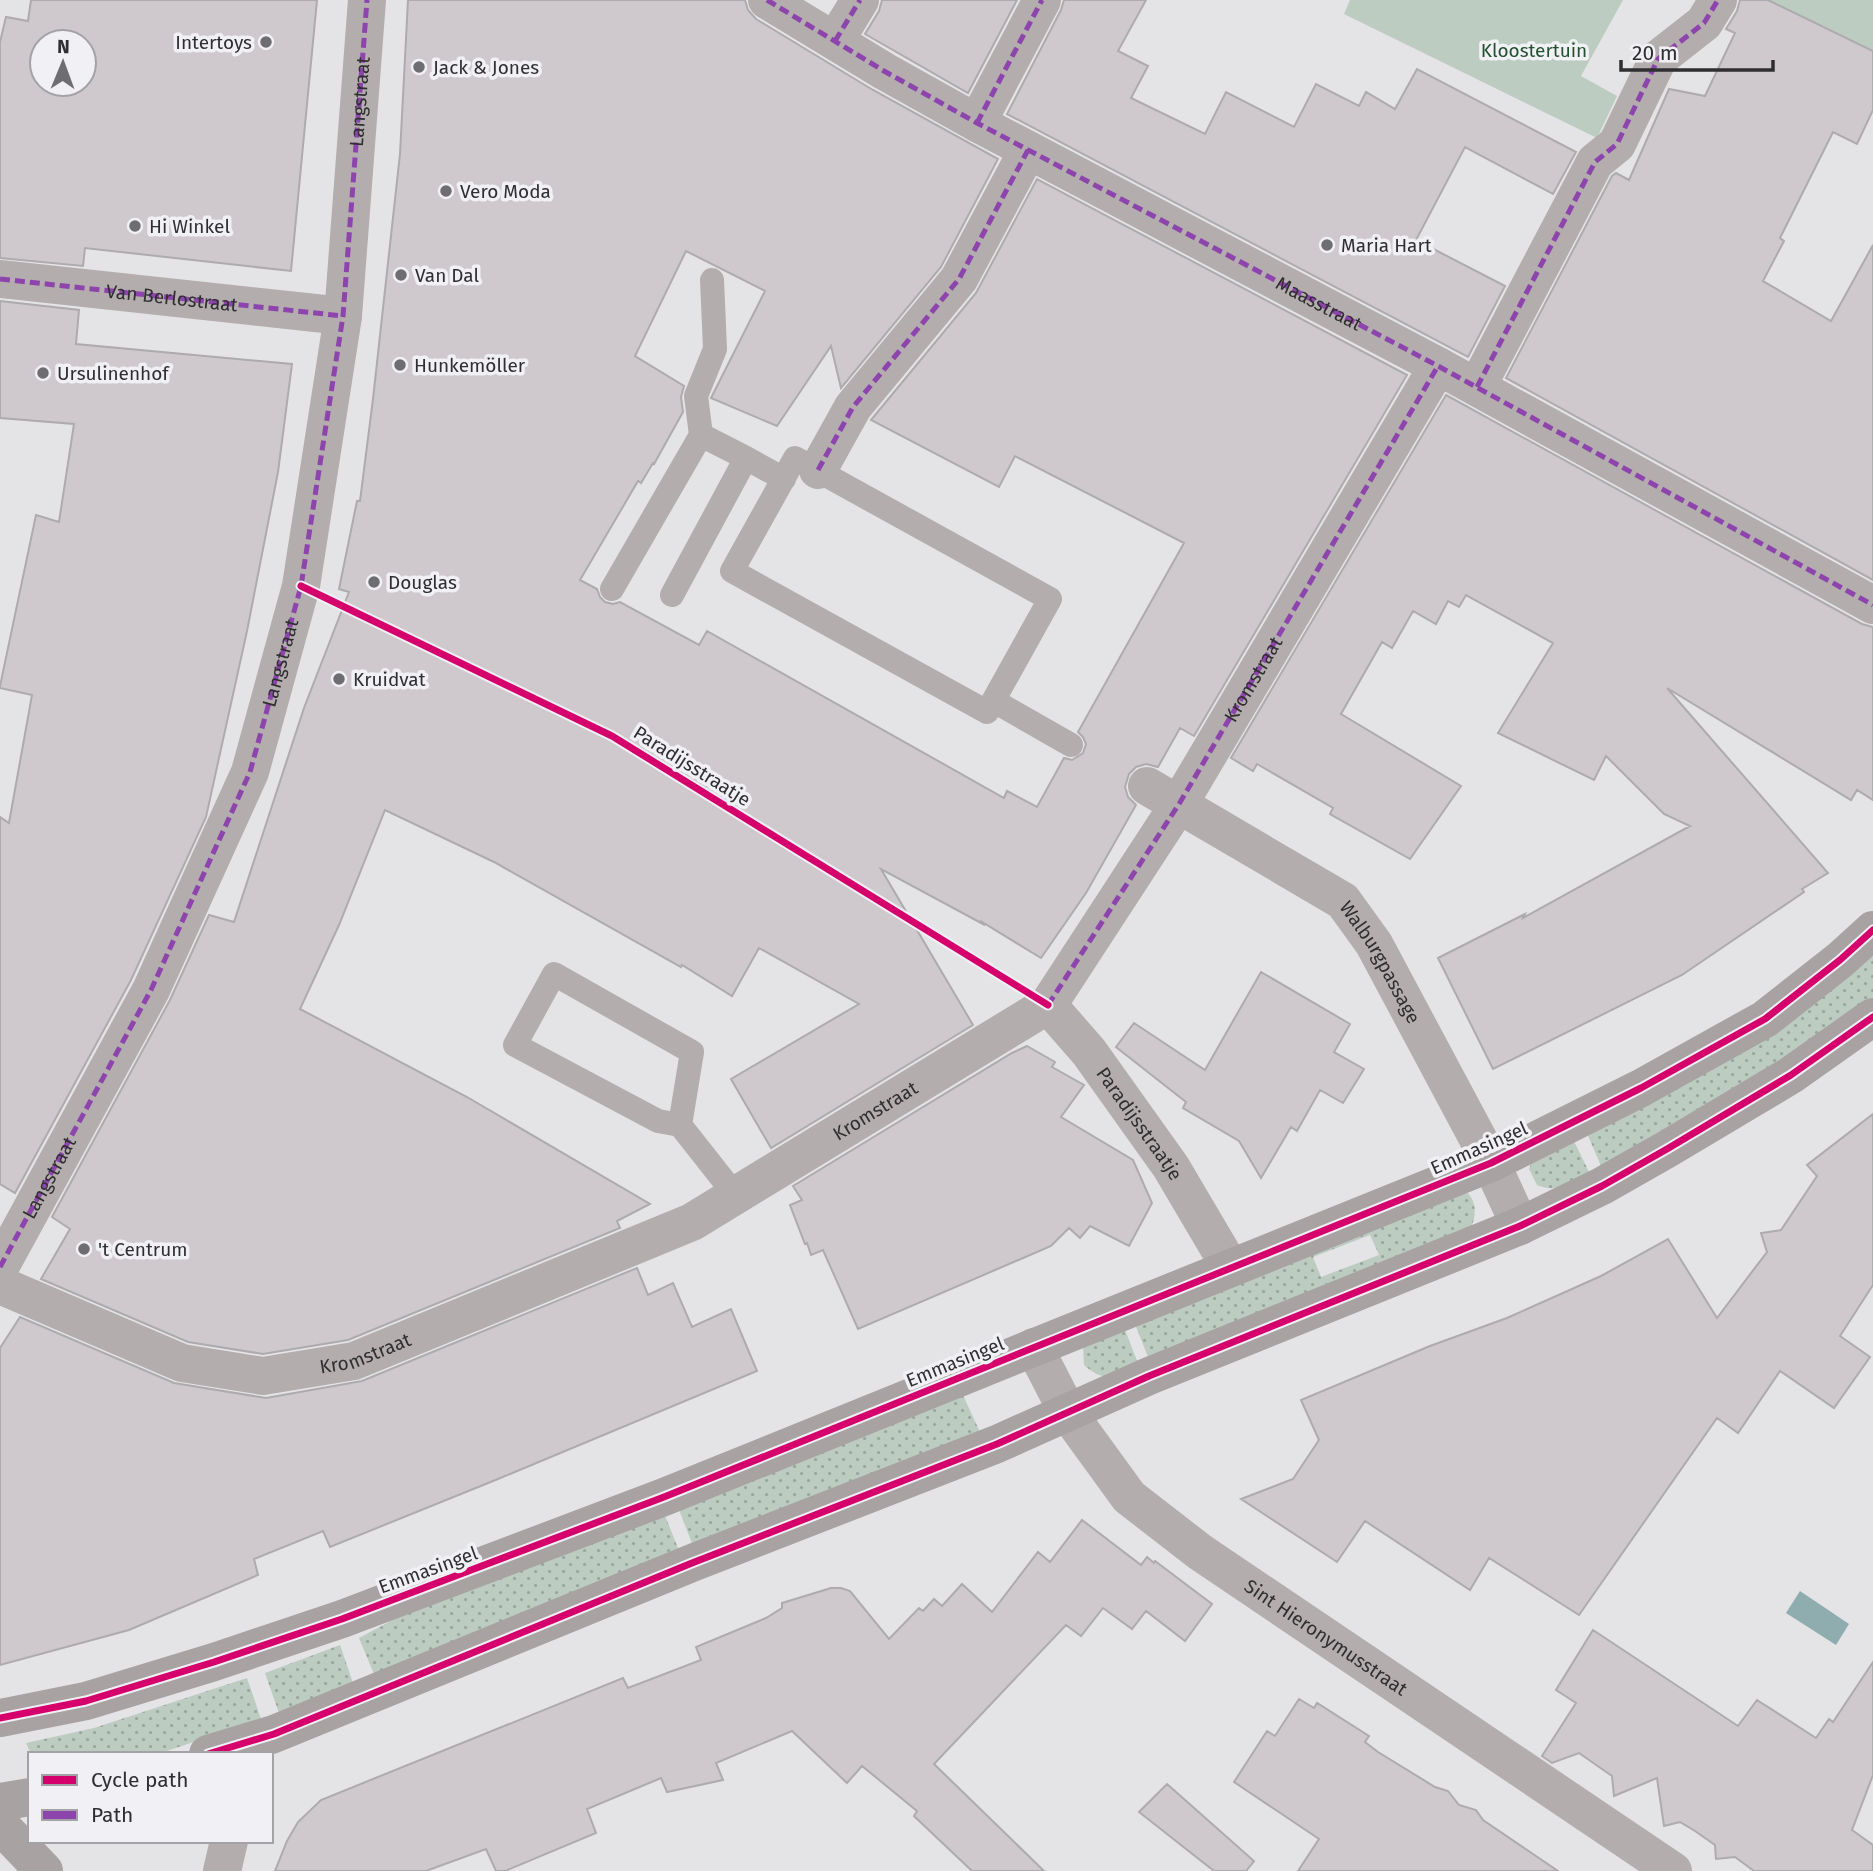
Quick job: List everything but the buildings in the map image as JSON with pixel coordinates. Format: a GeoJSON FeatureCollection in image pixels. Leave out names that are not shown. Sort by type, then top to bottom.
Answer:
{"type":"FeatureCollection","features":[{"type":"Feature","properties":{"kind":"street","name":"Langstraat"},"geometry":{"type":"LineString","coordinates":[[0,1267],[150,990],[250,772],[301,586],[343,316],[367,0]]}},
{"type":"Feature","properties":{"kind":"street","name":"Maasstraat"},"geometry":{"type":"LineString","coordinates":[[767,0],[977,124],[1437,366],[1873,605]]}},
{"type":"Feature","properties":{"kind":"street"},"geometry":{"type":"LineString","coordinates":[[835,41],[860,0]]}},
{"type":"Feature","properties":{"kind":"street"},"geometry":{"type":"LineString","coordinates":[[977,124],[1042,0]]}},
{"type":"Feature","properties":{"kind":"street"},"geometry":{"type":"LineString","coordinates":[[1476,387],[1595,162],[1617,144],[1658,59],[1704,23],[1717,0]]}},
{"type":"Feature","properties":{"kind":"street"},"geometry":{"type":"LineString","coordinates":[[801,474],[959,279],[1028,150]]}},
{"type":"Feature","properties":{"kind":"street","name":"Van Berlostraat"},"geometry":{"type":"LineString","coordinates":[[0,279],[343,316]]}},
{"type":"Feature","properties":{"kind":"street","name":"Kromstraat"},"geometry":{"type":"LineString","coordinates":[[0,1285],[182,1363],[263,1376],[354,1362],[692,1222],[1048,1005],[1163,795],[1437,366]]}},
{"type":"Feature","properties":{"kind":"street","name":"Walburgpassage"},"geometry":{"type":"LineString","coordinates":[[1163,795],[1343,901],[1374,944],[1491,1163],[1520,1226]]}},
{"type":"Feature","properties":{"kind":"street","name":"Emmasingel"},"geometry":{"type":"LineString","coordinates":[[0,1718],[86,1701],[342,1619],[664,1496],[1491,1163],[1641,1088],[1765,1019],[1840,960],[1873,929]]}},
{"type":"Feature","properties":{"kind":"street","name":"Paradijsstraatje"},"geometry":{"type":"LineString","coordinates":[[1048,1005],[1089,1052],[1171,1167],[1230,1267]]}},
{"type":"Feature","properties":{"kind":"street"},"geometry":{"type":"LineString","coordinates":[[220,1752],[269,1744],[692,1563],[997,1444],[1149,1376],[1520,1226],[1602,1186],[1667,1149],[1791,1075],[1873,1017]]}},
{"type":"Feature","properties":{"kind":"street","name":"Sint Hieronymusstraat"},"geometry":{"type":"LineString","coordinates":[[1034,1347],[1068,1413],[1129,1497],[1200,1552],[1673,1871]]}},
{"type":"Feature","properties":{"kind":"street"},"geometry":{"type":"LineString","coordinates":[[0,1802],[28,1797]]}},
{"type":"Feature","properties":{"kind":"street"},"geometry":{"type":"LineString","coordinates":[[0,1825],[44,1871]]}},
{"type":"Feature","properties":{"kind":"street"},"geometry":{"type":"LineString","coordinates":[[222,1871],[229,1843]]}},
{"type":"Feature","properties":{"kind":"lane"},"geometry":{"type":"LineString","coordinates":[[612,589],[701,435],[696,397],[715,349],[712,280]]}},
{"type":"Feature","properties":{"kind":"lane"},"geometry":{"type":"LineString","coordinates":[[701,435],[746,457],[801,474],[1050,599],[987,712],[732,571],[801,474]]}},
{"type":"Feature","properties":{"kind":"lane"},"geometry":{"type":"LineString","coordinates":[[672,595],[746,457]]}},
{"type":"Feature","properties":{"kind":"lane"},"geometry":{"type":"LineString","coordinates":[[994,701],[1071,745]]}},
{"type":"Feature","properties":{"kind":"lane"},"geometry":{"type":"LineString","coordinates":[[680,1125],[692,1052],[554,974],[515,1045],[658,1121],[680,1125],[736,1196]]}},
{"type":"Feature","properties":{"kind":"green space","name":"Kloostertuin"},"geometry":{"type":"Polygon","coordinates":[[[1350,0],[1623,0],[1581,76],[1617,96],[1597,138],[1344,14],[1350,0]]]}},
{"type":"Feature","properties":{"kind":"green space"},"geometry":{"type":"Polygon","coordinates":[[[1768,0],[1873,0],[1873,51],[1782,7],[1768,0]]]}},
{"type":"Feature","properties":{"kind":"green space"},"geometry":{"type":"Polygon","coordinates":[[[1873,948],[1873,1000],[1824,1034],[1601,1166],[1586,1131],[1873,948]]]}},
{"type":"Feature","properties":{"kind":"green space"},"geometry":{"type":"Polygon","coordinates":[[[1572,1137],[1589,1172],[1558,1188],[1537,1185],[1529,1169],[1533,1158],[1572,1137]]]}},
{"type":"Feature","properties":{"kind":"green space"},"geometry":{"type":"Polygon","coordinates":[[[1463,1189],[1473,1202],[1475,1212],[1471,1228],[1150,1362],[1133,1319],[1463,1189]],[[1370,1235],[1313,1257],[1321,1277],[1379,1255],[1370,1235]]]}},
{"type":"Feature","properties":{"kind":"green space"},"geometry":{"type":"Polygon","coordinates":[[[1122,1322],[1139,1366],[1117,1375],[1098,1375],[1084,1365],[1083,1346],[1122,1322]]]}},
{"type":"Feature","properties":{"kind":"green space"},"geometry":{"type":"Polygon","coordinates":[[[961,1391],[980,1432],[693,1546],[678,1507],[961,1391]]]}},
{"type":"Feature","properties":{"kind":"green space"},"geometry":{"type":"Polygon","coordinates":[[[664,1513],[680,1553],[374,1674],[359,1638],[424,1603],[664,1513]]]}},
{"type":"Feature","properties":{"kind":"green space"},"geometry":{"type":"Polygon","coordinates":[[[340,1645],[353,1683],[279,1713],[265,1673],[340,1645]]]}},
{"type":"Feature","properties":{"kind":"green space"},"geometry":{"type":"Polygon","coordinates":[[[247,1678],[261,1719],[164,1752],[30,1752],[26,1743],[94,1728],[247,1678]]]}},
{"type":"Feature","properties":{"kind":"water"},"geometry":{"type":"Polygon","coordinates":[[[1800,1591],[1849,1624],[1836,1645],[1786,1613],[1800,1591]]]}},
{"type":"Feature","properties":{"kind":"marked path"},"geometry":{"type":"LineString","coordinates":[[0,1267],[151,990],[250,772],[301,586],[343,316],[367,0]]}},
{"type":"Feature","properties":{"kind":"marked path"},"geometry":{"type":"LineString","coordinates":[[767,0],[884,71],[977,123],[1438,366],[1873,605]]}},
{"type":"Feature","properties":{"kind":"marked path"},"geometry":{"type":"LineString","coordinates":[[835,41],[860,0]]}},
{"type":"Feature","properties":{"kind":"marked path"},"geometry":{"type":"LineString","coordinates":[[977,123],[1042,0]]}},
{"type":"Feature","properties":{"kind":"marked path"},"geometry":{"type":"LineString","coordinates":[[1477,387],[1595,162],[1617,144],[1658,59],[1704,23],[1718,0]]}},
{"type":"Feature","properties":{"kind":"marked path"},"geometry":{"type":"LineString","coordinates":[[818,470],[853,407],[959,279],[1028,150]]}},
{"type":"Feature","properties":{"kind":"marked path"},"geometry":{"type":"LineString","coordinates":[[0,279],[343,316]]}},
{"type":"Feature","properties":{"kind":"marked path"},"geometry":{"type":"LineString","coordinates":[[1048,1005],[1179,804],[1438,366]]}},
{"type":"Feature","properties":{"kind":"cycle path"},"geometry":{"type":"LineString","coordinates":[[301,586],[612,736],[1048,1005]]}},
{"type":"Feature","properties":{"kind":"cycle path"},"geometry":{"type":"LineString","coordinates":[[0,1718],[86,1701],[342,1619],[664,1497],[1491,1163],[1641,1088],[1765,1019],[1840,960],[1873,930]]}},
{"type":"Feature","properties":{"kind":"cycle path"},"geometry":{"type":"LineString","coordinates":[[215,1752],[274,1734],[692,1563],[997,1444],[1149,1376],[1520,1226],[1602,1186],[1667,1149],[1791,1075],[1873,1017]]}},
{"type":"Feature","properties":{"kind":"place","name":"Intertoys"},"geometry":{"type":"Point","coordinates":[266,42]}},
{"type":"Feature","properties":{"kind":"place","name":"Jack & Jones"},"geometry":{"type":"Point","coordinates":[419,67]}},
{"type":"Feature","properties":{"kind":"place","name":"Vero Moda"},"geometry":{"type":"Point","coordinates":[446,191]}},
{"type":"Feature","properties":{"kind":"place","name":"Hi Winkel"},"geometry":{"type":"Point","coordinates":[135,226]}},
{"type":"Feature","properties":{"kind":"place","name":"Maria Hart"},"geometry":{"type":"Point","coordinates":[1327,245]}},
{"type":"Feature","properties":{"kind":"place","name":"Van Dal"},"geometry":{"type":"Point","coordinates":[401,275]}},
{"type":"Feature","properties":{"kind":"place","name":"Hunkemöller"},"geometry":{"type":"Point","coordinates":[400,365]}},
{"type":"Feature","properties":{"kind":"place","name":"Ursulinenhof"},"geometry":{"type":"Point","coordinates":[43,373]}},
{"type":"Feature","properties":{"kind":"place","name":"Douglas"},"geometry":{"type":"Point","coordinates":[374,582]}},
{"type":"Feature","properties":{"kind":"place","name":"Kruidvat"},"geometry":{"type":"Point","coordinates":[339,679]}},
{"type":"Feature","properties":{"kind":"place","name":"'t Centrum"},"geometry":{"type":"Point","coordinates":[84,1249]}}]}
